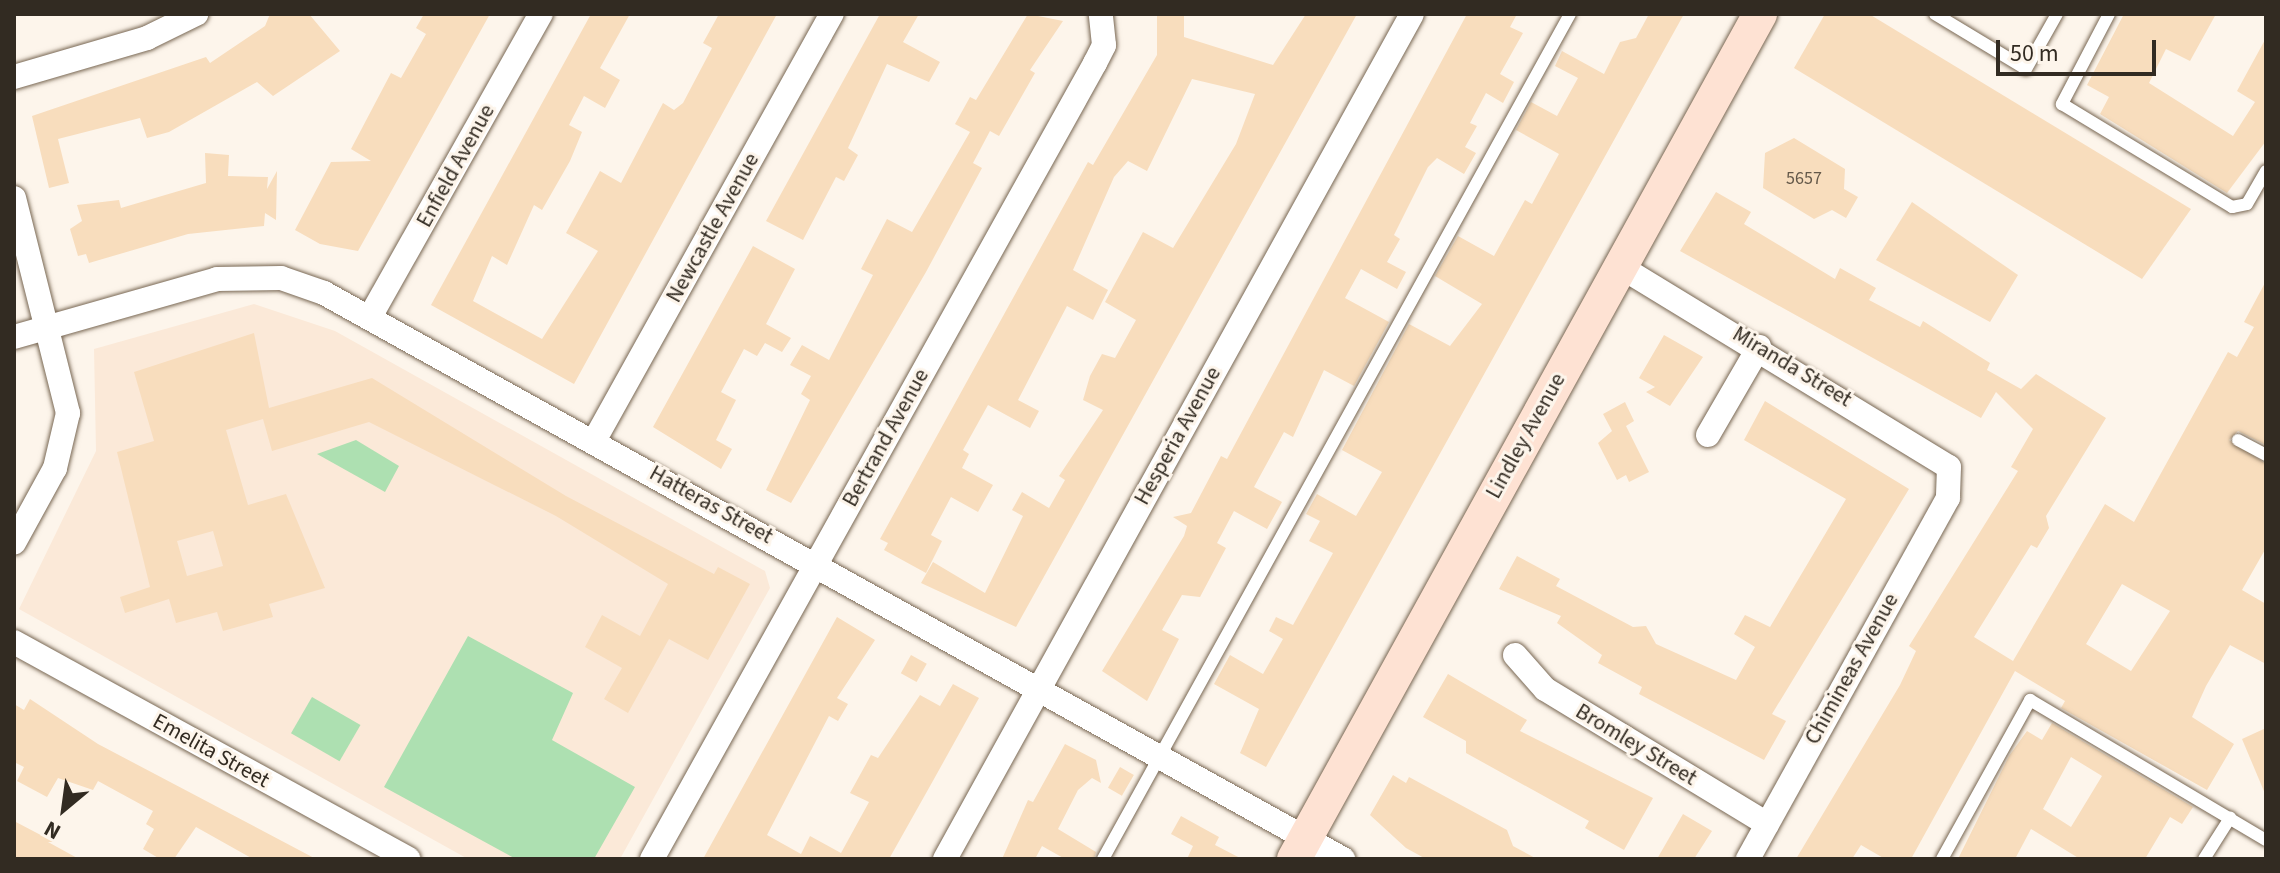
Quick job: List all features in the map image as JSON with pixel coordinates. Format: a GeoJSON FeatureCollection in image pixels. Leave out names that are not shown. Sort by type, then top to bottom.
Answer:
{"type":"FeatureCollection","features":[{"type":"Feature","properties":{"kind":"main road","name":"Lindley Avenue"},"geometry":{"type":"LineString","coordinates":[[1300,848],[1760,14]]}},
{"type":"Feature","properties":{"kind":"street"},"geometry":{"type":"LineString","coordinates":[[14,77],[147,38],[196,14]]}},
{"type":"Feature","properties":{"kind":"street","name":"Enfield Avenue"},"geometry":{"type":"LineString","coordinates":[[370,317],[541,14]]}},
{"type":"Feature","properties":{"kind":"street","name":"Newcastle Avenue"},"geometry":{"type":"LineString","coordinates":[[594,441],[832,14]]}},
{"type":"Feature","properties":{"kind":"street","name":"Bertrand Avenue"},"geometry":{"type":"LineString","coordinates":[[652,859],[1095,63],[1104,45],[1101,14]]}},
{"type":"Feature","properties":{"kind":"street","name":"Hesperia Avenue"},"geometry":{"type":"LineString","coordinates":[[945,859],[1412,14]]}},
{"type":"Feature","properties":{"kind":"street"},"geometry":{"type":"LineString","coordinates":[[14,198],[67,391],[65,439],[14,543]]}},
{"type":"Feature","properties":{"kind":"street","name":"Miranda Street"},"geometry":{"type":"LineString","coordinates":[[1621,267],[1945,459],[1951,478]]}},
{"type":"Feature","properties":{"kind":"street","name":"Hatteras Street"},"geometry":{"type":"LineString","coordinates":[[14,337],[241,276],[281,278],[370,317],[1160,754],[1300,848],[1343,859]]}},
{"type":"Feature","properties":{"kind":"street"},"geometry":{"type":"LineString","coordinates":[[1708,435],[1759,347]]}},
{"type":"Feature","properties":{"kind":"street","name":"Chimineas Avenue"},"geometry":{"type":"LineString","coordinates":[[1748,859],[1948,498],[1951,478]]}},
{"type":"Feature","properties":{"kind":"street","name":"Emelita Street"},"geometry":{"type":"LineString","coordinates":[[14,642],[408,859]]}},
{"type":"Feature","properties":{"kind":"street","name":"Bromley Street"},"geometry":{"type":"LineString","coordinates":[[1515,655],[1545,689],[1767,824]]}},
{"type":"Feature","properties":{"kind":"lane"},"geometry":{"type":"LineString","coordinates":[[1103,859],[1570,14]]}},
{"type":"Feature","properties":{"kind":"lane"},"geometry":{"type":"LineString","coordinates":[[1935,14],[2026,69],[2057,14]]}},
{"type":"Feature","properties":{"kind":"lane"},"geometry":{"type":"LineString","coordinates":[[2109,14],[2062,104],[2232,207],[2247,204],[2266,171]]}},
{"type":"Feature","properties":{"kind":"lane"},"geometry":{"type":"LineString","coordinates":[[2238,440],[2266,455]]}},
{"type":"Feature","properties":{"kind":"lane"},"geometry":{"type":"LineString","coordinates":[[1942,859],[2030,700],[2266,840]]}},
{"type":"Feature","properties":{"kind":"lane"},"geometry":{"type":"LineString","coordinates":[[2204,859],[2230,818]]}},
{"type":"Feature","properties":{"kind":"shaded area"},"geometry":{"type":"Polygon","coordinates":[[[254,304],[335,331],[765,571],[770,588],[620,859],[468,859],[19,609],[96,451],[94,349],[254,304]]]}},
{"type":"Feature","properties":{"kind":"green space"},"geometry":{"type":"Polygon","coordinates":[[[356,440],[399,466],[385,492],[317,454],[356,440]]]}},
{"type":"Feature","properties":{"kind":"green space"},"geometry":{"type":"Polygon","coordinates":[[[468,636],[573,693],[552,740],[635,787],[594,859],[516,859],[384,787],[468,636]]]}},
{"type":"Feature","properties":{"kind":"green space"},"geometry":{"type":"Polygon","coordinates":[[[312,697],[360,725],[339,761],[291,733],[312,697]]]}},
{"type":"Feature","properties":{"kind":"building"},"geometry":{"type":"Polygon","coordinates":[[[270,14],[309,14],[340,51],[273,96],[257,82],[169,132],[147,138],[140,118],[58,139],[69,183],[49,188],[32,116],[206,57],[210,63],[265,26],[270,14]]]}},
{"type":"Feature","properties":{"kind":"building"},"geometry":{"type":"Polygon","coordinates":[[[424,14],[490,14],[358,251],[320,244],[295,230],[331,162],[371,161],[351,149],[391,73],[401,78],[426,34],[416,28],[424,14]]]}},
{"type":"Feature","properties":{"kind":"building"},"geometry":{"type":"Polygon","coordinates":[[[591,14],[630,14],[600,68],[620,80],[605,108],[584,96],[569,125],[582,132],[570,161],[542,210],[534,205],[507,265],[492,256],[473,301],[542,339],[598,251],[566,233],[600,171],[621,183],[663,103],[674,110],[683,103],[712,48],[703,43],[719,14],[777,14],[574,384],[431,305],[591,14]]]}},
{"type":"Feature","properties":{"kind":"building"},"geometry":{"type":"Polygon","coordinates":[[[880,14],[919,14],[903,42],[940,62],[929,82],[887,64],[848,148],[858,155],[844,181],[836,177],[803,240],[766,221],[880,14]]]}},
{"type":"Feature","properties":{"kind":"building"},"geometry":{"type":"Polygon","coordinates":[[[1028,14],[1063,21],[1030,70],[1035,73],[999,136],[990,131],[973,163],[982,168],[926,272],[791,503],[766,490],[810,400],[801,394],[811,376],[790,365],[802,345],[829,360],[873,275],[861,269],[887,219],[912,232],[970,132],[955,124],[970,97],[976,100],[1028,14]]]}},
{"type":"Feature","properties":{"kind":"building"},"geometry":{"type":"Polygon","coordinates":[[[1157,14],[1184,14],[1184,37],[1273,65],[1306,14],[1357,14],[1016,627],[921,583],[933,562],[985,593],[1023,516],[1012,510],[1022,492],[1049,508],[1065,480],[1059,476],[1103,410],[1083,400],[1090,376],[1102,354],[1115,358],[1136,320],[1105,302],[1143,232],[1173,248],[1236,144],[1255,94],[1192,79],[1147,171],[1128,161],[1114,177],[1073,270],[1108,290],[1093,320],[1067,306],[1018,400],[1039,411],[1030,428],[988,405],[963,450],[969,454],[962,468],[993,485],[978,512],[951,497],[931,535],[942,541],[926,573],[884,550],[888,543],[880,539],[1088,162],[1093,165],[1157,55],[1157,14]]]}},
{"type":"Feature","properties":{"kind":"building"},"geometry":{"type":"Polygon","coordinates":[[[1467,14],[1517,14],[1510,27],[1523,33],[1500,74],[1514,82],[1503,103],[1486,93],[1470,123],[1477,126],[1465,147],[1476,153],[1464,174],[1437,158],[1428,167],[1394,235],[1400,239],[1387,262],[1406,272],[1397,289],[1361,269],[1345,298],[1389,322],[1354,386],[1324,370],[1293,437],[1284,432],[1254,487],[1282,502],[1267,529],[1234,511],[1217,543],[1226,548],[1200,597],[1182,595],[1162,630],[1179,639],[1147,701],[1102,671],[1184,536],[1187,526],[1173,517],[1191,513],[1221,456],[1227,459],[1467,14]]]}},
{"type":"Feature","properties":{"kind":"building"},"geometry":{"type":"Polygon","coordinates":[[[1649,14],[1684,14],[1266,767],[1240,753],[1259,709],[1214,684],[1230,655],[1263,674],[1283,639],[1269,631],[1276,617],[1293,625],[1333,553],[1309,541],[1320,521],[1306,514],[1317,494],[1356,516],[1382,472],[1342,450],[1409,324],[1450,346],[1482,304],[1435,276],[1458,236],[1494,256],[1525,200],[1532,204],[1559,154],[1516,130],[1531,102],[1557,116],[1578,78],[1555,66],[1562,51],[1604,74],[1620,42],[1636,38],[1649,14]]]}},
{"type":"Feature","properties":{"kind":"building"},"geometry":{"type":"Polygon","coordinates":[[[1825,14],[1869,14],[2191,209],[2142,279],[1794,68],[1825,14]]]}},
{"type":"Feature","properties":{"kind":"building"},"geometry":{"type":"Polygon","coordinates":[[[2124,14],[2216,14],[2190,61],[2166,49],[2149,83],[2233,136],[2255,102],[2237,91],[2266,38],[2266,141],[2227,193],[2100,114],[2109,97],[2087,85],[2124,14]]]}},
{"type":"Feature","properties":{"kind":"building"},"geometry":{"type":"Polygon","coordinates":[[[1794,138],[1845,169],[1844,189],[1858,197],[1846,218],[1832,210],[1814,219],[1763,188],[1765,153],[1794,138]]]}},
{"type":"Feature","properties":{"kind":"building"},"geometry":{"type":"Polygon","coordinates":[[[205,153],[229,155],[228,176],[268,177],[267,189],[277,171],[276,220],[265,213],[264,226],[188,234],[89,263],[86,254],[78,256],[70,229],[82,221],[77,205],[119,200],[121,208],[206,183],[205,153]]]}},
{"type":"Feature","properties":{"kind":"building"},"geometry":{"type":"Polygon","coordinates":[[[1716,192],[1751,212],[1744,224],[1835,279],[1840,268],[1876,288],[1869,300],[1920,327],[1923,321],[1990,363],[1987,370],[2021,389],[2036,374],[2106,418],[2046,516],[2049,528],[2037,548],[2031,545],[1974,637],[2013,661],[2105,504],[2134,522],[2228,352],[2237,357],[2254,327],[2244,322],[2266,281],[2266,445],[2238,431],[2229,440],[2266,464],[2266,548],[2242,590],[2266,604],[2266,664],[2230,645],[2206,686],[2192,717],[2234,744],[2207,790],[2061,708],[2065,701],[2015,671],[1911,859],[1885,859],[1861,845],[1852,859],[1796,859],[1900,685],[1916,651],[1909,646],[2018,471],[2011,467],[2033,429],[1996,392],[1981,418],[1680,251],[1716,192]],[[2122,584],[2086,644],[2131,671],[2170,611],[2122,584]]]}},
{"type":"Feature","properties":{"kind":"building"},"geometry":{"type":"Polygon","coordinates":[[[1912,202],[2018,275],[1990,322],[1876,260],[1912,202]]]}},
{"type":"Feature","properties":{"kind":"building"},"geometry":{"type":"Polygon","coordinates":[[[753,246],[795,269],[766,324],[791,338],[782,352],[765,343],[757,356],[744,349],[721,392],[736,400],[716,440],[732,449],[721,469],[653,427],[753,246]]]}},
{"type":"Feature","properties":{"kind":"building"},"geometry":{"type":"Polygon","coordinates":[[[254,333],[269,408],[372,378],[566,496],[714,574],[718,567],[750,584],[708,660],[669,639],[628,713],[604,699],[622,668],[585,647],[602,615],[640,636],[668,584],[556,516],[369,422],[272,451],[263,419],[226,430],[248,505],[286,494],[325,588],[269,604],[273,617],[223,631],[217,612],[176,623],[169,599],[125,613],[120,597],[150,587],[117,452],[154,441],[134,372],[254,333]],[[213,531],[177,541],[187,576],[223,566],[213,531]]]}},
{"type":"Feature","properties":{"kind":"building"},"geometry":{"type":"Polygon","coordinates":[[[1664,335],[1703,357],[1670,406],[1646,392],[1655,387],[1639,378],[1664,335]]]}},
{"type":"Feature","properties":{"kind":"building"},"geometry":{"type":"Polygon","coordinates":[[[1765,401],[1909,489],[1772,714],[1786,721],[1764,760],[1639,694],[1642,687],[1598,663],[1602,655],[1557,623],[1561,616],[1499,589],[1517,556],[1560,579],[1556,586],[1633,627],[1646,626],[1656,644],[1736,680],[1755,647],[1734,634],[1745,615],[1770,627],[1846,499],[1744,440],[1765,401]]]}},
{"type":"Feature","properties":{"kind":"building"},"geometry":{"type":"Polygon","coordinates":[[[1625,402],[1634,421],[1626,426],[1649,472],[1629,482],[1626,475],[1617,480],[1598,443],[1612,431],[1603,414],[1625,402]]]}},
{"type":"Feature","properties":{"kind":"building"},"geometry":{"type":"Polygon","coordinates":[[[837,617],[875,640],[837,698],[848,704],[838,721],[829,716],[767,835],[801,854],[810,836],[841,853],[869,802],[850,793],[871,755],[878,758],[920,695],[940,706],[953,684],[979,698],[889,859],[703,859],[837,617]]]}},
{"type":"Feature","properties":{"kind":"building"},"geometry":{"type":"Polygon","coordinates":[[[911,655],[927,664],[917,682],[901,673],[911,655]]]}},
{"type":"Feature","properties":{"kind":"building"},"geometry":{"type":"Polygon","coordinates":[[[1448,674],[1527,720],[1520,731],[1653,798],[1624,850],[1585,828],[1589,821],[1466,753],[1466,741],[1423,717],[1448,674]]]}},
{"type":"Feature","properties":{"kind":"building"},"geometry":{"type":"Polygon","coordinates":[[[30,699],[98,744],[316,859],[253,859],[196,827],[174,859],[160,859],[143,849],[154,829],[146,824],[153,811],[98,781],[93,790],[58,778],[47,797],[17,781],[24,767],[14,762],[14,704],[24,710],[30,699]]]}},
{"type":"Feature","properties":{"kind":"building"},"geometry":{"type":"Polygon","coordinates":[[[2052,723],[2193,807],[2182,824],[2170,817],[2145,859],[2080,859],[2031,829],[2015,859],[1958,859],[2009,756],[2027,731],[2042,740],[2052,723]],[[2071,757],[2043,809],[2071,827],[2102,776],[2071,757]]]}},
{"type":"Feature","properties":{"kind":"building"},"geometry":{"type":"Polygon","coordinates":[[[2266,728],[2266,796],[2242,739],[2266,728]]]}},
{"type":"Feature","properties":{"kind":"building"},"geometry":{"type":"Polygon","coordinates":[[[1065,744],[1096,760],[1101,783],[1092,778],[1078,790],[1058,829],[1096,852],[1094,859],[1065,859],[1042,846],[1035,859],[1002,859],[1028,800],[1033,802],[1065,744]]]}},
{"type":"Feature","properties":{"kind":"building"},"geometry":{"type":"Polygon","coordinates":[[[1120,767],[1134,775],[1122,796],[1108,788],[1120,767]]]}},
{"type":"Feature","properties":{"kind":"building"},"geometry":{"type":"Polygon","coordinates":[[[1393,775],[1406,783],[1409,777],[1507,830],[1513,846],[1537,859],[1426,859],[1406,848],[1370,815],[1393,775]]]}},
{"type":"Feature","properties":{"kind":"building"},"geometry":{"type":"Polygon","coordinates":[[[1683,814],[1712,831],[1694,859],[1657,859],[1683,814]]]}},
{"type":"Feature","properties":{"kind":"building"},"geometry":{"type":"Polygon","coordinates":[[[1181,816],[1219,837],[1215,845],[1242,859],[1187,859],[1193,846],[1171,834],[1181,816]]]}},
{"type":"Feature","properties":{"kind":"building"},"geometry":{"type":"Polygon","coordinates":[[[14,821],[54,842],[48,842],[79,859],[14,859],[14,821]]]}}]}
